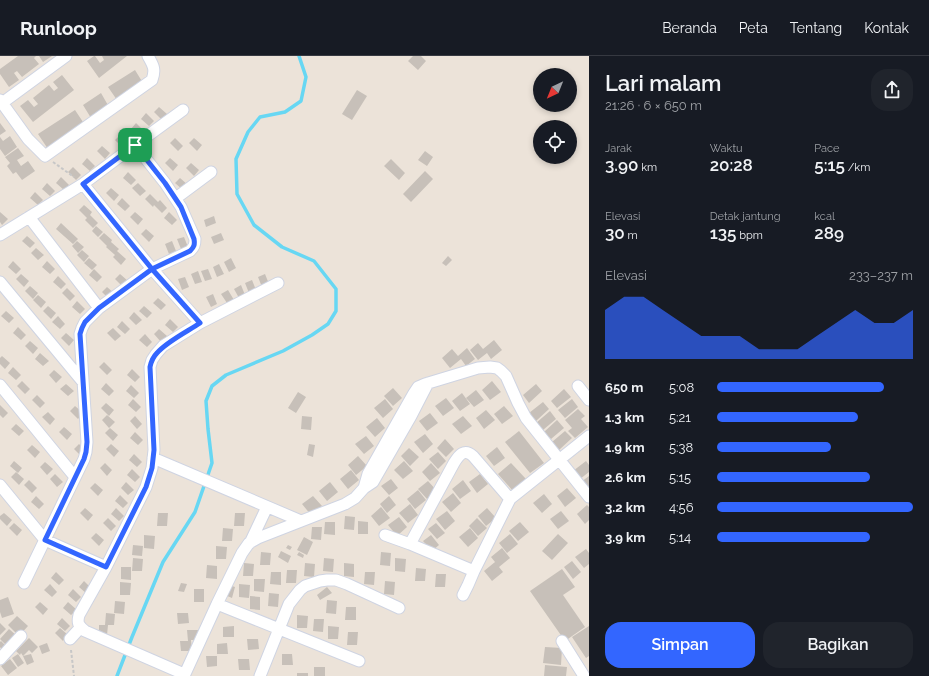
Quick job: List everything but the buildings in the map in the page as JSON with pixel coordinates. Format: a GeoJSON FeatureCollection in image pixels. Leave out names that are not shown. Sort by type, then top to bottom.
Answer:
{"type":"FeatureCollection","features":[{"type":"Feature","properties":{"kind":"street"},"geometry":{"type":"LineString","coordinates":[[66,56],[1,102],[28,140],[45,156],[152,80],[154,66],[148,56]]}},
{"type":"Feature","properties":{"kind":"street"},"geometry":{"type":"LineString","coordinates":[[0,235],[83,184],[183,110]]}},
{"type":"Feature","properties":{"kind":"street"},"geometry":{"type":"LineString","coordinates":[[24,583],[86,452],[87,442],[80,334],[85,322],[99,308],[152,269],[190,251],[195,244],[176,198],[135,145]]}},
{"type":"Feature","properties":{"kind":"street"},"geometry":{"type":"LineString","coordinates":[[176,198],[211,172]]}},
{"type":"Feature","properties":{"kind":"street"},"geometry":{"type":"LineString","coordinates":[[83,184],[152,269],[200,323]]}},
{"type":"Feature","properties":{"kind":"street"},"geometry":{"type":"LineString","coordinates":[[29,217],[99,308]]}},
{"type":"Feature","properties":{"kind":"street"},"geometry":{"type":"LineString","coordinates":[[0,282],[83,382]]}},
{"type":"Feature","properties":{"kind":"street"},"geometry":{"type":"LineString","coordinates":[[267,507],[249,543],[242,553],[183,675],[154,660],[86,631],[78,624],[79,614],[106,567],[146,487],[151,473],[154,450],[150,367],[152,360],[163,346],[200,323],[278,283]]}},
{"type":"Feature","properties":{"kind":"street"},"geometry":{"type":"LineString","coordinates":[[249,543],[258,538],[345,504],[355,498],[364,488],[368,474],[416,389],[421,385],[478,368],[497,368],[506,376],[526,418],[589,497]]}},
{"type":"Feature","properties":{"kind":"street"},"geometry":{"type":"LineString","coordinates":[[0,385],[75,477]]}},
{"type":"Feature","properties":{"kind":"street"},"geometry":{"type":"LineString","coordinates":[[578,386],[589,400]]}},
{"type":"Feature","properties":{"kind":"street"},"geometry":{"type":"LineString","coordinates":[[462,595],[510,499],[589,436]]}},
{"type":"Feature","properties":{"kind":"street"},"geometry":{"type":"LineString","coordinates":[[410,544],[458,457],[462,453],[470,452],[510,499]]}},
{"type":"Feature","properties":{"kind":"street"},"geometry":{"type":"LineString","coordinates":[[153,458],[301,521]]}},
{"type":"Feature","properties":{"kind":"street"},"geometry":{"type":"LineString","coordinates":[[0,485],[45,540],[106,567]]}},
{"type":"Feature","properties":{"kind":"street"},"geometry":{"type":"LineString","coordinates":[[385,535],[474,571]]}},
{"type":"Feature","properties":{"kind":"street"},"geometry":{"type":"LineString","coordinates":[[260,676],[289,604],[305,586],[328,580],[336,580],[399,608]]}},
{"type":"Feature","properties":{"kind":"street"},"geometry":{"type":"LineString","coordinates":[[217,604],[359,661]]}},
{"type":"Feature","properties":{"kind":"street"},"geometry":{"type":"LineString","coordinates":[[70,639],[81,627]]}},
{"type":"Feature","properties":{"kind":"street"},"geometry":{"type":"LineString","coordinates":[[0,659],[21,636]]}},
{"type":"Feature","properties":{"kind":"street"},"geometry":{"type":"LineString","coordinates":[[562,641],[584,676]]}},
{"type":"Feature","properties":{"kind":"path"},"geometry":{"type":"LineString","coordinates":[[45,156],[83,184]]}},
{"type":"Feature","properties":{"kind":"path"},"geometry":{"type":"LineString","coordinates":[[70,639],[74,676]]}},
{"type":"Feature","properties":{"kind":"waterway"},"geometry":{"type":"LineString","coordinates":[[117,676],[163,562],[195,512],[212,463],[206,401],[212,386],[226,375],[283,351],[312,335],[328,324],[336,311],[336,289],[314,261],[282,247],[254,225],[237,194],[236,159],[248,132],[260,117],[285,112],[301,101],[306,77],[299,56]]}},
{"type":"Feature","properties":{"kind":"route"},"geometry":{"type":"LineString","coordinates":[[135,145],[83,184],[152,269],[99,308],[85,322],[82,328],[80,334],[87,442],[86,452],[45,540],[106,567],[146,487],[152,468],[154,450],[150,367],[152,360],[163,346],[200,323],[152,269],[190,251],[195,244],[181,207],[165,183],[135,145]]}}]}
